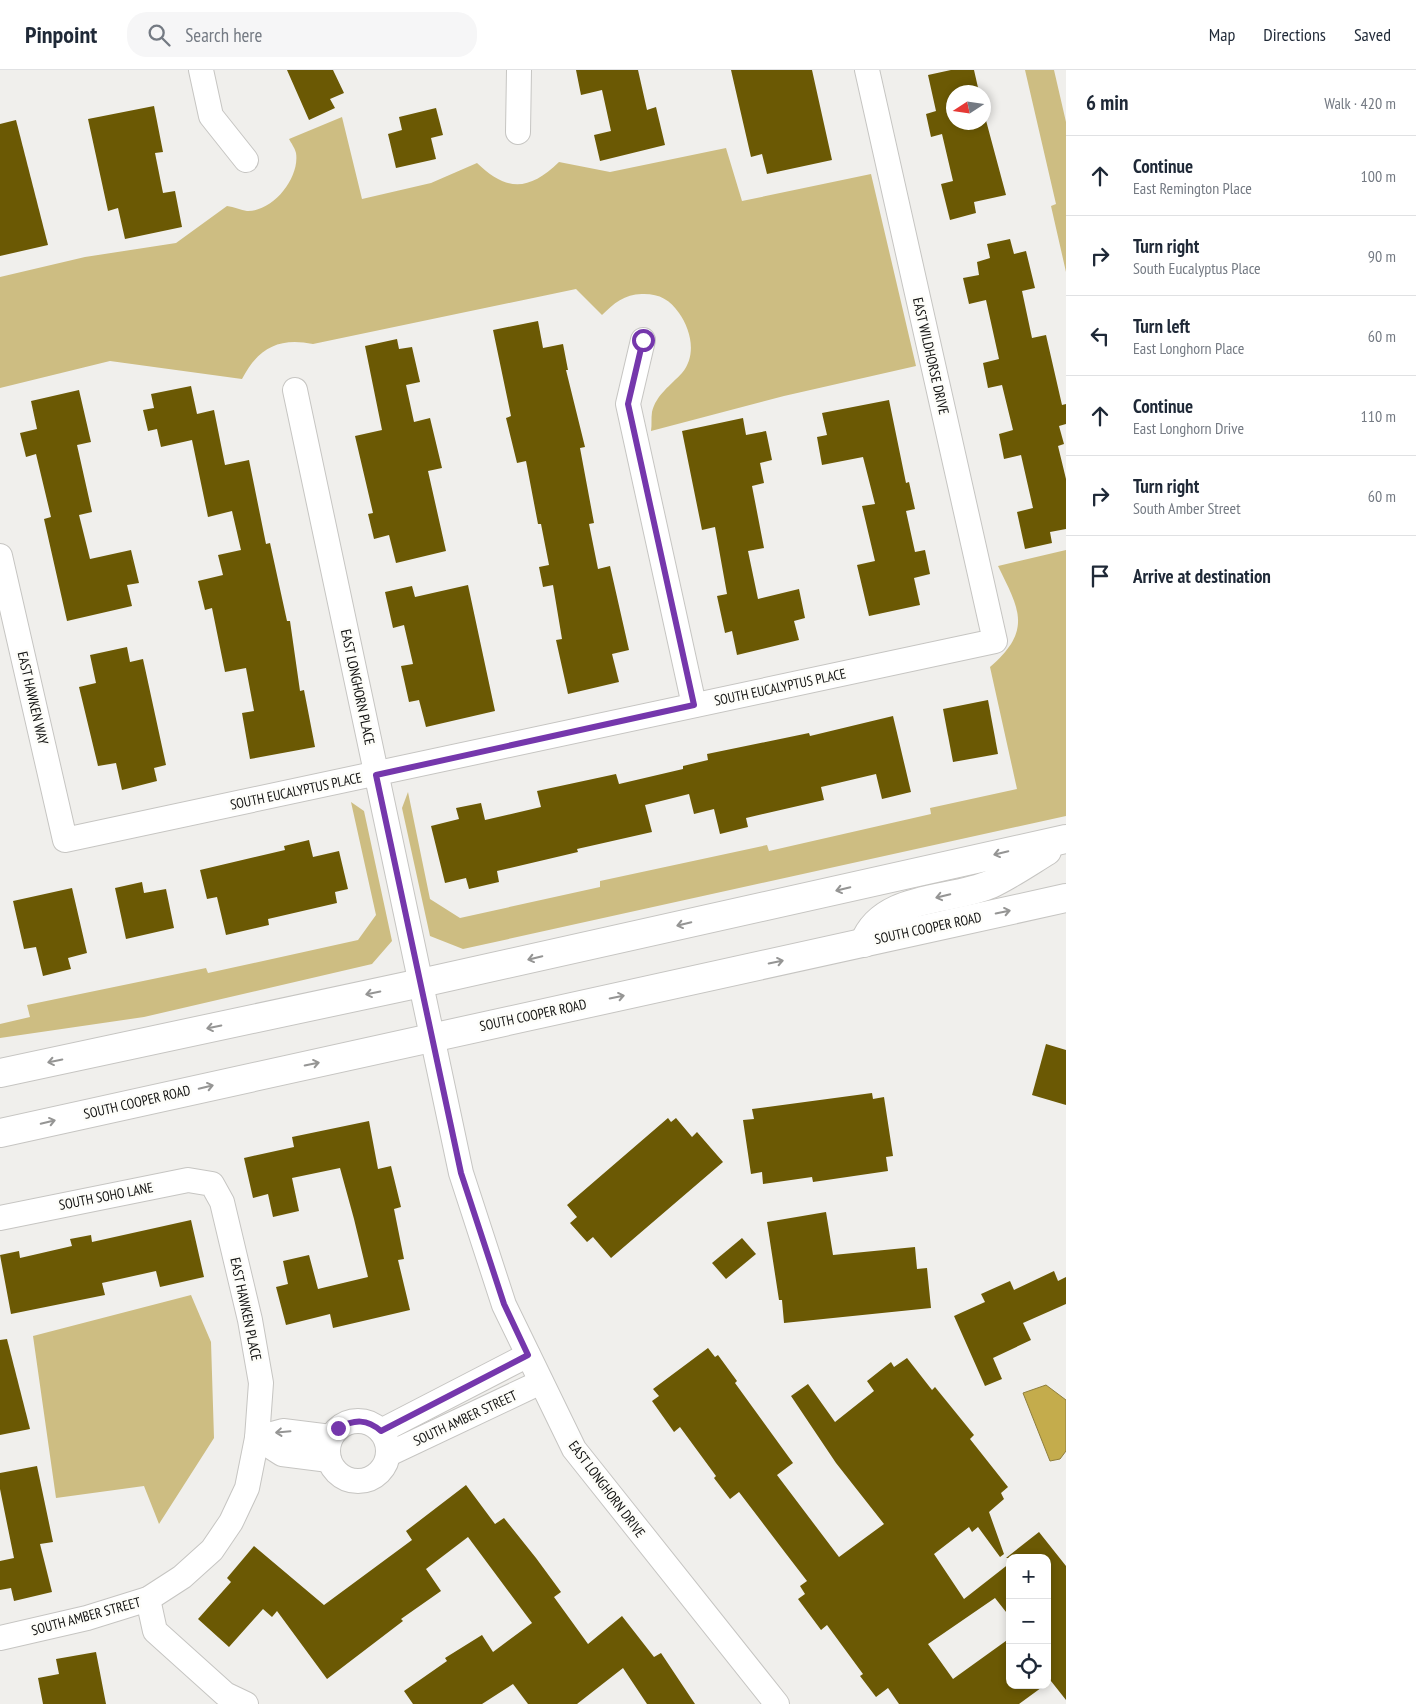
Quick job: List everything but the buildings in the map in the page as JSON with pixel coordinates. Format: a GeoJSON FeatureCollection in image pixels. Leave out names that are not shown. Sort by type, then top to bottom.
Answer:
{"type":"FeatureCollection","features":[{"type":"Feature","properties":{"kind":"main road"},"geometry":{"type":"LineString","coordinates":[[0,1073],[421,983],[1066,840]]}},
{"type":"Feature","properties":{"kind":"main road"},"geometry":{"type":"LineString","coordinates":[[864,943],[868,931],[884,916],[900,908],[990,884],[1066,840]]}},
{"type":"Feature","properties":{"kind":"main road","name":"SOUTH COOPER ROAD"},"geometry":{"type":"LineString","coordinates":[[0,1133],[1066,898]]}},
{"type":"Feature","properties":{"kind":"street"},"geometry":{"type":"LineString","coordinates":[[201,70],[211,116],[246,160]]}},
{"type":"Feature","properties":{"kind":"street"},"geometry":{"type":"LineString","coordinates":[[518,132],[519,70]]}},
{"type":"Feature","properties":{"kind":"street","name":"EAST WILDHORSE DRIVE"},"geometry":{"type":"LineString","coordinates":[[867,70],[995,641]]}},
{"type":"Feature","properties":{"kind":"street"},"geometry":{"type":"LineString","coordinates":[[643,340],[628,404],[694,705]]}},
{"type":"Feature","properties":{"kind":"street","name":"EAST LONGHORN PLACE"},"geometry":{"type":"LineString","coordinates":[[295,390],[421,983]]}},
{"type":"Feature","properties":{"kind":"street","name":"EAST HAWKEN WAY"},"geometry":{"type":"LineString","coordinates":[[0,556],[65,840]]}},
{"type":"Feature","properties":{"kind":"street","name":"SOUTH EUCALYPTUS PLACE"},"geometry":{"type":"LineString","coordinates":[[65,840],[376,775],[995,641]]}},
{"type":"Feature","properties":{"kind":"street","name":"EAST LONGHORN DRIVE"},"geometry":{"type":"LineString","coordinates":[[421,983],[461,1173],[504,1304],[574,1449],[777,1704]]}},
{"type":"Feature","properties":{"kind":"street","name":"SOUTH SOHO LANE"},"geometry":{"type":"LineString","coordinates":[[0,1218],[188,1180],[212,1184]]}},
{"type":"Feature","properties":{"kind":"street","name":"EAST HAWKEN PLACE"},"geometry":{"type":"LineString","coordinates":[[212,1184],[222,1202],[250,1320],[261,1383],[257,1438]]}},
{"type":"Feature","properties":{"kind":"street","name":"SOUTH AMBER STREET"},"geometry":{"type":"LineString","coordinates":[[381,1431],[528,1355]]}},
{"type":"Feature","properties":{"kind":"street","name":"SOUTH AMBER STREET"},"geometry":{"type":"LineString","coordinates":[[388,1454],[541,1382]]}},
{"type":"Feature","properties":{"kind":"street"},"geometry":{"type":"LineString","coordinates":[[361,1421],[372,1424],[381,1431],[387,1442],[388,1454],[385,1465],[378,1474],[368,1480],[356,1481],[344,1478],[335,1470],[329,1460],[328,1448],[331,1437],[338,1428],[349,1422],[361,1421]]}},
{"type":"Feature","properties":{"kind":"street"},"geometry":{"type":"LineString","coordinates":[[257,1438],[283,1431],[331,1437]]}},
{"type":"Feature","properties":{"kind":"street"},"geometry":{"type":"LineString","coordinates":[[257,1438],[282,1454],[329,1460]]}},
{"type":"Feature","properties":{"kind":"street","name":"SOUTH AMBER STREET"},"geometry":{"type":"LineString","coordinates":[[0,1638],[87,1618],[148,1599],[182,1577],[212,1550],[231,1522],[247,1488],[257,1438]]}},
{"type":"Feature","properties":{"kind":"street"},"geometry":{"type":"LineString","coordinates":[[148,1599],[155,1631],[225,1694],[246,1704]]}},
{"type":"Feature","properties":{"kind":"shaded area"},"geometry":{"type":"Polygon","coordinates":[[[1025,70],[1054,70],[1066,122],[1066,272],[1051,206],[1056,204],[1025,70]]]}},
{"type":"Feature","properties":{"kind":"shaded area"},"geometry":{"type":"Polygon","coordinates":[[[342,117],[362,199],[431,183],[477,163],[498,179],[518,184],[528,183],[538,178],[559,162],[610,172],[726,148],[742,201],[871,174],[916,366],[784,396],[651,431],[652,412],[657,400],[682,373],[690,358],[691,343],[687,327],[676,308],[660,297],[650,294],[632,295],[616,303],[602,315],[576,289],[313,344],[290,342],[280,344],[271,347],[255,359],[242,379],[110,361],[0,388],[0,277],[85,257],[176,243],[227,206],[247,211],[257,210],[266,206],[283,192],[294,173],[296,153],[289,139],[342,117]]]}},
{"type":"Feature","properties":{"kind":"shaded area"},"geometry":{"type":"Polygon","coordinates":[[[1066,550],[1066,816],[463,949],[430,936],[402,808],[408,792],[430,899],[460,918],[600,887],[600,881],[767,845],[769,851],[931,814],[930,808],[1017,789],[990,667],[1004,654],[1012,642],[1017,630],[1018,619],[1012,595],[998,566],[1066,550]]]}},
{"type":"Feature","properties":{"kind":"shaded area"},"geometry":{"type":"Polygon","coordinates":[[[351,802],[364,811],[392,941],[372,964],[144,1017],[0,1038],[0,1024],[30,1017],[27,1005],[206,968],[208,973],[358,940],[376,915],[351,802]]]}},
{"type":"Feature","properties":{"kind":"shaded area"},"geometry":{"type":"Polygon","coordinates":[[[191,1295],[211,1342],[214,1438],[159,1524],[144,1486],[56,1498],[33,1336],[191,1295]]]}},
{"type":"Feature","properties":{"kind":"shaded area"},"geometry":{"type":"Polygon","coordinates":[[[1046,1385],[1066,1400],[1066,1451],[1060,1459],[1050,1461],[1023,1393],[1046,1385]]]}},
{"type":"Feature","properties":{"kind":"route"},"geometry":{"type":"LineString","coordinates":[[338,1428],[349,1422],[361,1421],[372,1424],[381,1431],[528,1355],[504,1304],[461,1173],[376,775],[694,705],[628,404],[643,340]]}}]}
